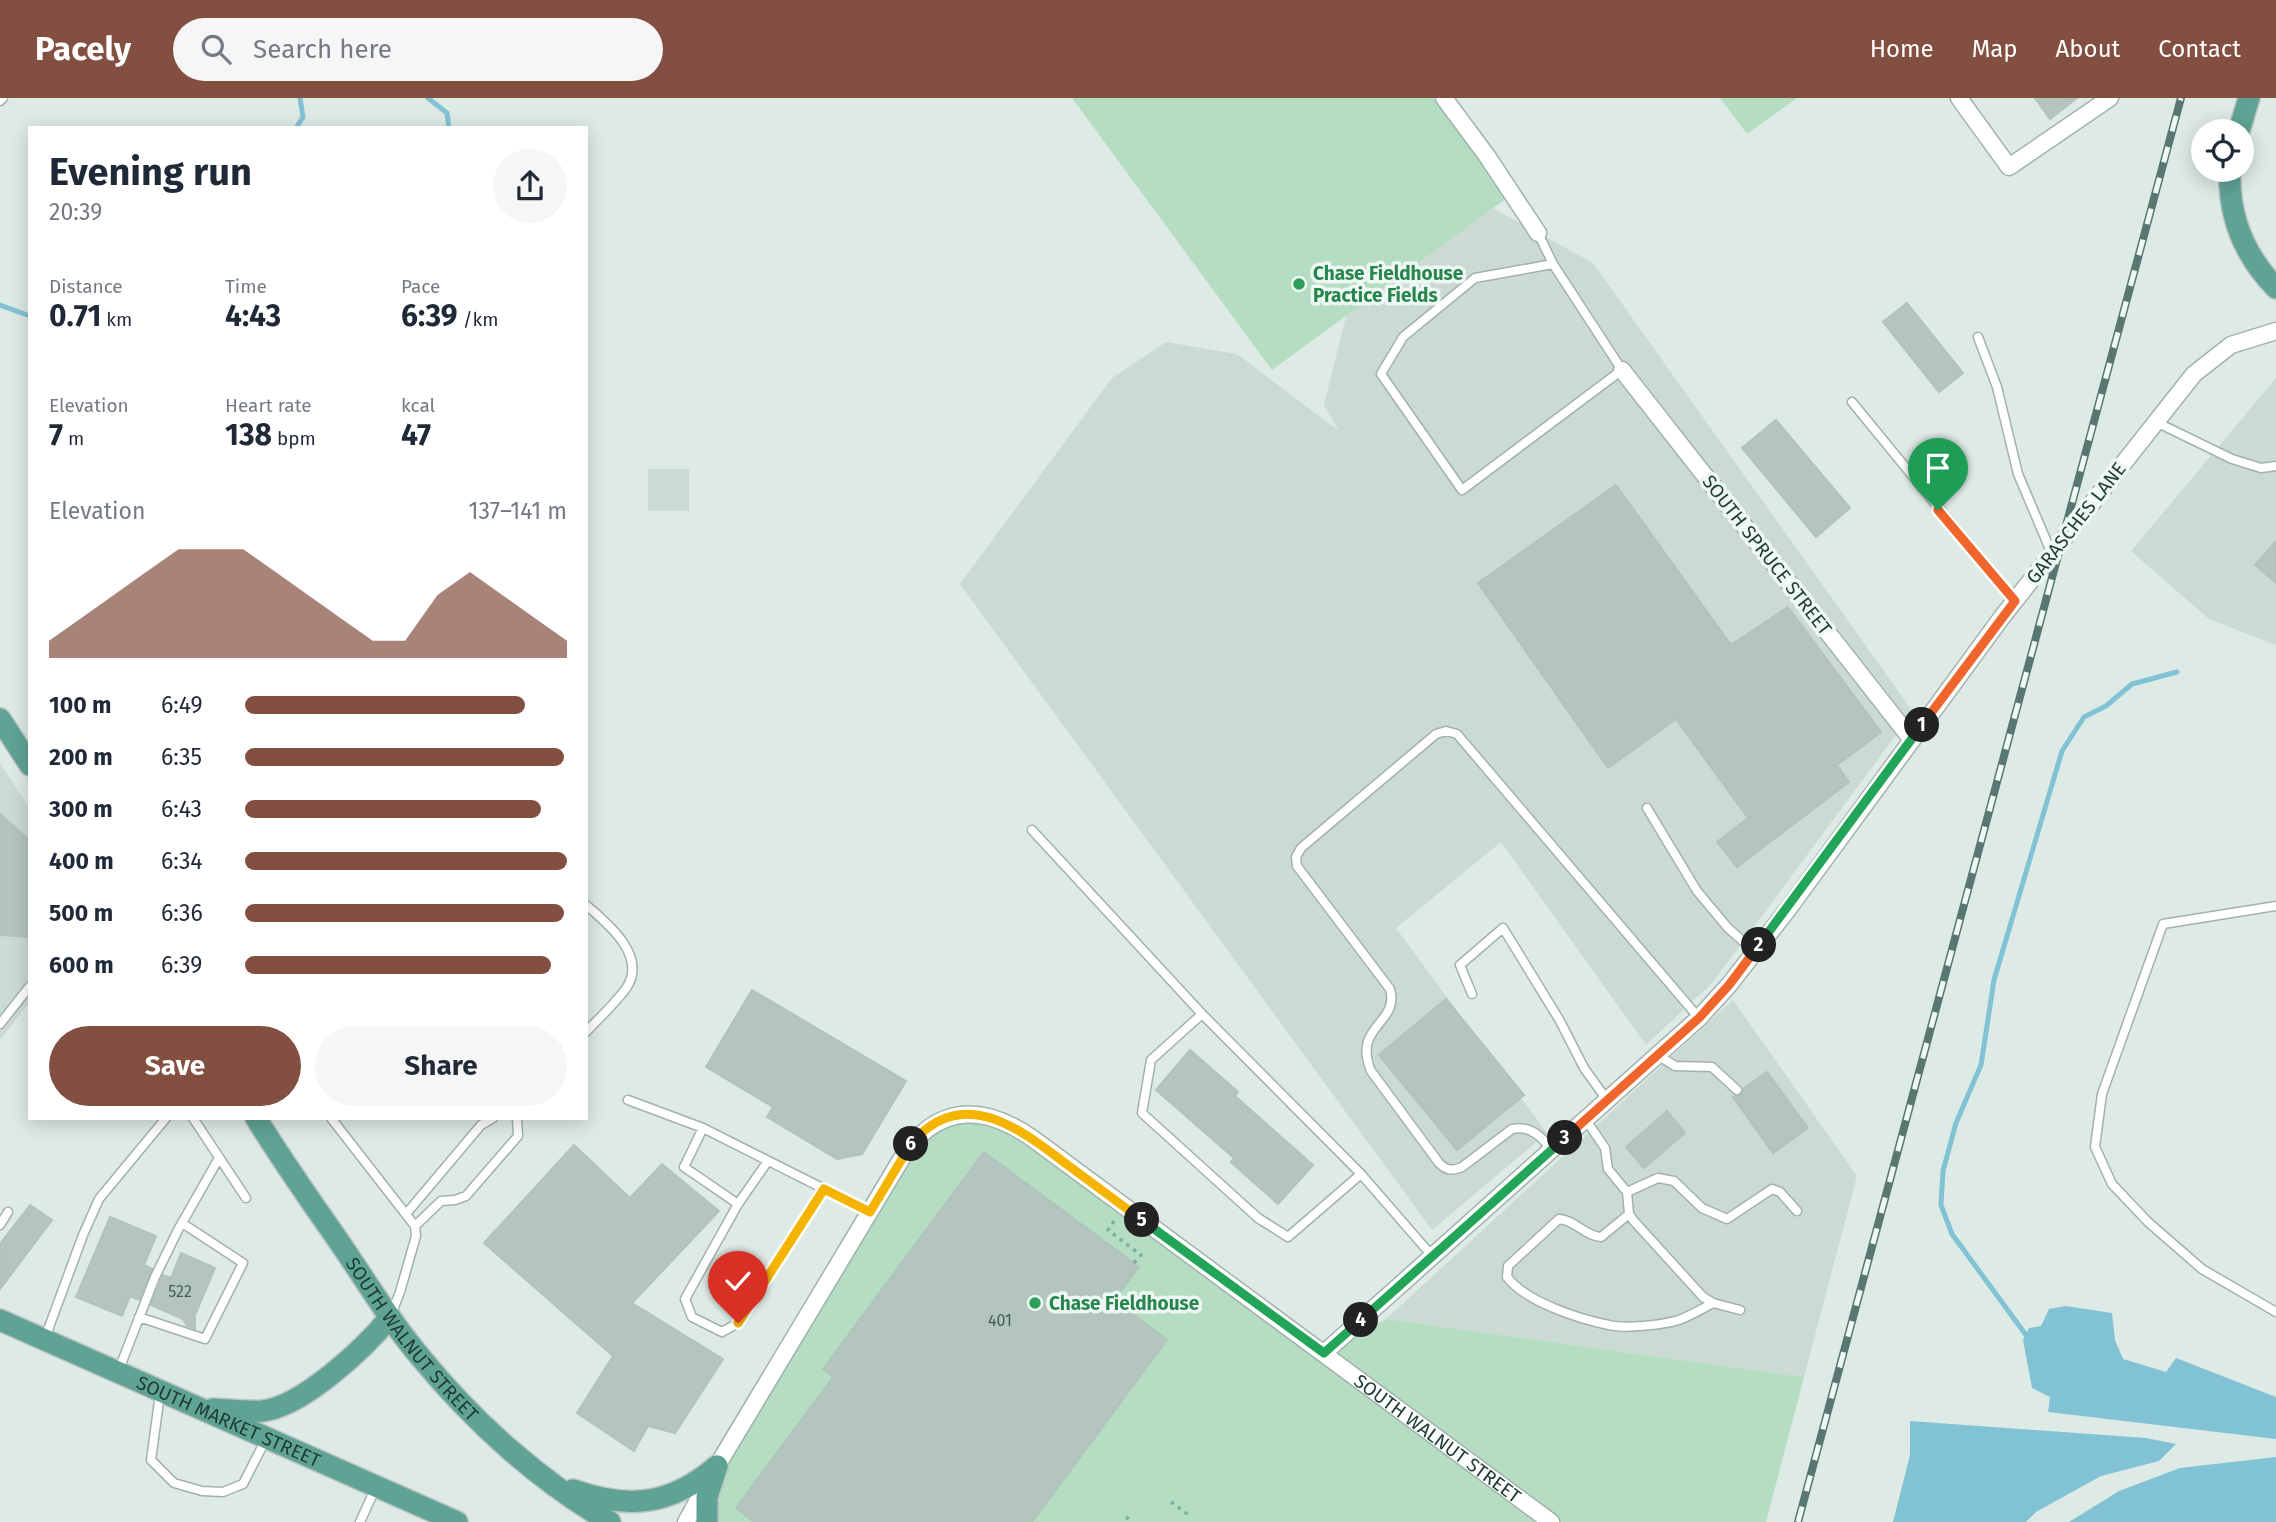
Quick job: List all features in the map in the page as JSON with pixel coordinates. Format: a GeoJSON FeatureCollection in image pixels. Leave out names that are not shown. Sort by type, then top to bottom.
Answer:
{"type":"FeatureCollection","features":[{"type":"Feature","properties":{"kind":"main road"},"geometry":{"type":"LineString","coordinates":[[2243,119],[2249,98]]}},
{"type":"Feature","properties":{"kind":"main road"},"geometry":{"type":"LineString","coordinates":[[2231,182],[2236,224],[2247,251],[2276,288]]}},
{"type":"Feature","properties":{"kind":"main road"},"geometry":{"type":"LineString","coordinates":[[0,719],[28,762]]}},
{"type":"Feature","properties":{"kind":"main road","name":"SOUTH WALNUT STREET"},"geometry":{"type":"LineString","coordinates":[[257,1120],[390,1317],[420,1357],[461,1403],[513,1452],[610,1522]]}},
{"type":"Feature","properties":{"kind":"main road"},"geometry":{"type":"LineString","coordinates":[[197,1408],[263,1411],[288,1402],[326,1378],[377,1334],[390,1317]]}},
{"type":"Feature","properties":{"kind":"main road","name":"SOUTH MARKET STREET"},"geometry":{"type":"LineString","coordinates":[[0,1320],[457,1522]]}},
{"type":"Feature","properties":{"kind":"main road"},"geometry":{"type":"LineString","coordinates":[[554,1484],[589,1496],[630,1503],[682,1491],[717,1466]]}},
{"type":"Feature","properties":{"kind":"main road"},"geometry":{"type":"LineString","coordinates":[[707,1522],[708,1497],[717,1466]]}},
{"type":"Feature","properties":{"kind":"street"},"geometry":{"type":"LineString","coordinates":[[1444,98],[1487,156],[1538,233]]}},
{"type":"Feature","properties":{"kind":"street"},"geometry":{"type":"LineString","coordinates":[[1959,98],[2009,167],[2110,98]]}},
{"type":"Feature","properties":{"kind":"street","name":"GARASCHES LANE"},"geometry":{"type":"LineString","coordinates":[[1324,1353],[1699,1018],[1729,985],[2015,601],[2194,374],[2231,345],[2276,331]]}},
{"type":"Feature","properties":{"kind":"street","name":"SOUTH SPRUCE STREET"},"geometry":{"type":"LineString","coordinates":[[1622,370],[1912,740]]}},
{"type":"Feature","properties":{"kind":"street","name":"SOUTH WALNUT STREET"},"geometry":{"type":"LineString","coordinates":[[686,1522],[908,1148],[931,1125],[960,1115],[975,1114],[1005,1121],[1032,1138],[1551,1522]]}},
{"type":"Feature","properties":{"kind":"lane"},"geometry":{"type":"LineString","coordinates":[[1538,233],[1553,264],[1622,370],[1462,490],[1381,374],[1403,337],[1475,278],[1553,264]]}},
{"type":"Feature","properties":{"kind":"lane"},"geometry":{"type":"LineString","coordinates":[[1979,337],[1997,387],[2018,474],[2052,554]]}},
{"type":"Feature","properties":{"kind":"lane"},"geometry":{"type":"LineString","coordinates":[[1852,402],[2015,601]]}},
{"type":"Feature","properties":{"kind":"lane"},"geometry":{"type":"LineString","coordinates":[[2156,422],[2232,459],[2261,468],[2276,466]]}},
{"type":"Feature","properties":{"kind":"lane"},"geometry":{"type":"LineString","coordinates":[[1552,1150],[1537,1134],[1520,1128],[1512,1129],[1462,1167],[1445,1169],[1439,1163],[1371,1071],[1365,1046],[1368,1037],[1390,1009],[1390,989],[1297,866],[1296,857],[1301,848],[1436,734],[1446,731],[1457,734],[1699,1018]]}},
{"type":"Feature","properties":{"kind":"lane"},"geometry":{"type":"LineString","coordinates":[[1647,808],[1697,891],[1728,928],[1754,951]]}},
{"type":"Feature","properties":{"kind":"lane"},"geometry":{"type":"LineString","coordinates":[[1032,830],[1202,1014],[1361,1174],[1433,1257]]}},
{"type":"Feature","properties":{"kind":"lane"},"geometry":{"type":"LineString","coordinates":[[2276,906],[2163,924],[2102,1094],[2095,1147],[2112,1184],[2148,1222],[2202,1269],[2276,1312]]}},
{"type":"Feature","properties":{"kind":"lane"},"geometry":{"type":"LineString","coordinates":[[588,907],[616,932],[627,950],[631,968],[627,986],[588,1030]]}},
{"type":"Feature","properties":{"kind":"lane"},"geometry":{"type":"LineString","coordinates":[[1472,994],[1460,965],[1503,928],[1560,1021],[1584,1068],[1607,1100]]}},
{"type":"Feature","properties":{"kind":"lane"},"geometry":{"type":"LineString","coordinates":[[0,1024],[28,989]]}},
{"type":"Feature","properties":{"kind":"lane"},"geometry":{"type":"LineString","coordinates":[[1202,1014],[1151,1060],[1142,1113],[1258,1218],[1288,1237],[1361,1174]]}},
{"type":"Feature","properties":{"kind":"lane"},"geometry":{"type":"LineString","coordinates":[[1658,1056],[1675,1066],[1712,1067],[1737,1090]]}},
{"type":"Feature","properties":{"kind":"lane"},"geometry":{"type":"LineString","coordinates":[[628,1100],[703,1128],[870,1212]]}},
{"type":"Feature","properties":{"kind":"lane"},"geometry":{"type":"LineString","coordinates":[[1586,1119],[1605,1148],[1608,1169],[1627,1192],[1629,1214],[1703,1297],[1713,1303],[1740,1310]]}},
{"type":"Feature","properties":{"kind":"lane"},"geometry":{"type":"LineString","coordinates":[[45,1338],[99,1199],[164,1120]]}},
{"type":"Feature","properties":{"kind":"lane"},"geometry":{"type":"LineString","coordinates":[[194,1120],[246,1198]]}},
{"type":"Feature","properties":{"kind":"lane"},"geometry":{"type":"LineString","coordinates":[[333,1120],[415,1226],[416,1236],[390,1317]]}},
{"type":"Feature","properties":{"kind":"lane"},"geometry":{"type":"LineString","coordinates":[[406,1214],[481,1125],[490,1120]]}},
{"type":"Feature","properties":{"kind":"lane"},"geometry":{"type":"LineString","coordinates":[[415,1226],[441,1201],[466,1196],[518,1136],[517,1120]]}},
{"type":"Feature","properties":{"kind":"lane"},"geometry":{"type":"LineString","coordinates":[[703,1128],[684,1167],[738,1204]]}},
{"type":"Feature","properties":{"kind":"lane"},"geometry":{"type":"LineString","coordinates":[[118,1372],[155,1277],[219,1158]]}},
{"type":"Feature","properties":{"kind":"lane"},"geometry":{"type":"LineString","coordinates":[[768,1161],[738,1204],[685,1299],[692,1317],[722,1332],[738,1323],[824,1189]]}},
{"type":"Feature","properties":{"kind":"lane"},"geometry":{"type":"LineString","coordinates":[[1627,1192],[1658,1178],[1674,1181],[1702,1208],[1727,1219],[1772,1189],[1780,1192],[1797,1211]]}},
{"type":"Feature","properties":{"kind":"lane"},"geometry":{"type":"LineString","coordinates":[[0,1225],[8,1212]]}},
{"type":"Feature","properties":{"kind":"lane"},"geometry":{"type":"LineString","coordinates":[[1629,1214],[1601,1237],[1593,1237],[1564,1219],[1559,1219],[1508,1266],[1507,1277],[1512,1284],[1549,1306],[1611,1326],[1678,1320],[1713,1303]]}},
{"type":"Feature","properties":{"kind":"lane"},"geometry":{"type":"LineString","coordinates":[[139,1317],[205,1339],[243,1263],[182,1223]]}},
{"type":"Feature","properties":{"kind":"lane"},"geometry":{"type":"LineString","coordinates":[[160,1391],[151,1460],[174,1483],[202,1491],[223,1492],[243,1484],[266,1438]]}},
{"type":"Feature","properties":{"kind":"lane"},"geometry":{"type":"LineString","coordinates":[[360,1522],[376,1487]]}},
{"type":"Feature","properties":{"kind":"path"},"geometry":{"type":"LineString","coordinates":[[1114,1221],[1108,1230],[1141,1255],[1134,1264]]}},
{"type":"Feature","properties":{"kind":"path"},"geometry":{"type":"LineString","coordinates":[[1171,1502],[1190,1516]]}},
{"type":"Feature","properties":{"kind":"path"},"geometry":{"type":"LineString","coordinates":[[1126,1517],[1133,1522]]}},
{"type":"Feature","properties":{"kind":"shaded area"},"geometry":{"type":"Polygon","coordinates":[[[1454,187],[1593,263],[1913,712],[1713,982],[1646,1045],[1501,842],[1396,928],[1547,1133],[1432,1230],[960,584],[1112,378],[1166,342],[1237,354],[1339,431],[1324,405],[1361,256],[1454,187]]]}},
{"type":"Feature","properties":{"kind":"shaded area"},"geometry":{"type":"Polygon","coordinates":[[[2276,378],[2276,645],[2209,619],[2131,551],[2276,378]]]}},
{"type":"Feature","properties":{"kind":"shaded area"},"geometry":{"type":"Polygon","coordinates":[[[648,469],[689,469],[689,511],[648,511],[648,469]]]}},
{"type":"Feature","properties":{"kind":"shaded area"},"geometry":{"type":"Polygon","coordinates":[[[0,763],[28,806],[28,1005],[0,1040],[0,763]]]}},
{"type":"Feature","properties":{"kind":"shaded area"},"geometry":{"type":"Polygon","coordinates":[[[1733,1000],[1857,1176],[1804,1377],[1386,1319],[1733,1000]]]}},
{"type":"Feature","properties":{"kind":"green space","name":"Chase Fieldhouse Practice Fields"},"geometry":{"type":"Polygon","coordinates":[[[1072,98],[1433,98],[1507,198],[1272,370],[1072,98]]]}},
{"type":"Feature","properties":{"kind":"green space"},"geometry":{"type":"Polygon","coordinates":[[[1720,98],[1797,98],[1747,134],[1720,98]]]}},
{"type":"Feature","properties":{"kind":"green space","name":"Chase Fieldhouse"},"geometry":{"type":"Polygon","coordinates":[[[989,1116],[1324,1352],[1386,1319],[1804,1377],[1766,1522],[707,1522],[707,1497],[931,1125],[989,1116]]]}},
{"type":"Feature","properties":{"kind":"water"},"geometry":{"type":"Polygon","coordinates":[[[2066,1306],[2112,1313],[2115,1340],[2123,1359],[2166,1372],[2176,1358],[2276,1397],[2276,1439],[2048,1412],[2050,1397],[2032,1388],[2023,1340],[2029,1328],[2041,1326],[2049,1309],[2066,1306]]]}},
{"type":"Feature","properties":{"kind":"water"},"geometry":{"type":"Polygon","coordinates":[[[1910,1421],[2146,1438],[2176,1444],[2159,1461],[2101,1476],[2036,1512],[2026,1522],[1893,1522],[1910,1455],[1910,1421]]]}},
{"type":"Feature","properties":{"kind":"water"},"geometry":{"type":"Polygon","coordinates":[[[2276,1457],[2276,1522],[2069,1522],[2119,1491],[2180,1468],[2276,1457]]]}},
{"type":"Feature","properties":{"kind":"building"},"geometry":{"type":"Polygon","coordinates":[[[2035,98],[2077,98],[2050,119],[2035,98]]]}},
{"type":"Feature","properties":{"kind":"building"},"geometry":{"type":"Polygon","coordinates":[[[1907,303],[1963,373],[1939,392],[1883,322],[1907,303]]]}},
{"type":"Feature","properties":{"kind":"building"},"geometry":{"type":"Polygon","coordinates":[[[1776,420],[1850,508],[1816,537],[1742,448],[1776,420]]]}},
{"type":"Feature","properties":{"kind":"building"},"geometry":{"type":"Polygon","coordinates":[[[1616,485],[1731,645],[1788,607],[1881,732],[1837,765],[1849,782],[1737,867],[1717,842],[1748,818],[1676,719],[1608,768],[1478,583],[1616,485]]]}},
{"type":"Feature","properties":{"kind":"building"},"geometry":{"type":"Polygon","coordinates":[[[2276,541],[2276,583],[2255,565],[2276,541]]]}},
{"type":"Feature","properties":{"kind":"building"},"geometry":{"type":"Polygon","coordinates":[[[0,814],[28,839],[28,937],[0,935],[0,814]]]}},
{"type":"Feature","properties":{"kind":"building"},"geometry":{"type":"Polygon","coordinates":[[[752,990],[906,1081],[862,1154],[837,1159],[767,1117],[773,1107],[706,1067],[752,990]]]}},
{"type":"Feature","properties":{"kind":"building"},"geometry":{"type":"Polygon","coordinates":[[[1446,999],[1524,1095],[1457,1150],[1379,1055],[1446,999]]]}},
{"type":"Feature","properties":{"kind":"building"},"geometry":{"type":"Polygon","coordinates":[[[1190,1050],[1238,1092],[1235,1096],[1313,1165],[1278,1204],[1231,1162],[1234,1158],[1156,1090],[1190,1050]]]}},
{"type":"Feature","properties":{"kind":"building"},"geometry":{"type":"Polygon","coordinates":[[[1767,1072],[1808,1128],[1773,1153],[1733,1097],[1741,1095],[1743,1089],[1767,1072]]]}},
{"type":"Feature","properties":{"kind":"building"},"geometry":{"type":"Polygon","coordinates":[[[1667,1111],[1685,1133],[1644,1168],[1626,1147],[1667,1111]]]}},
{"type":"Feature","properties":{"kind":"building"},"geometry":{"type":"Polygon","coordinates":[[[574,1145],[630,1198],[662,1164],[719,1211],[632,1303],[723,1359],[675,1433],[648,1426],[634,1451],[577,1413],[613,1356],[484,1243],[574,1145]]]}},
{"type":"Feature","properties":{"kind":"building"},"geometry":{"type":"Polygon","coordinates":[[[984,1152],[1139,1267],[1114,1300],[1167,1340],[1032,1522],[754,1522],[736,1508],[833,1377],[823,1369],[984,1152]]]}},
{"type":"Feature","properties":{"kind":"building"},"geometry":{"type":"Polygon","coordinates":[[[30,1205],[52,1220],[0,1289],[0,1244],[30,1205]]]}},
{"type":"Feature","properties":{"kind":"building"},"geometry":{"type":"Polygon","coordinates":[[[110,1217],[156,1236],[144,1265],[152,1269],[139,1300],[130,1296],[122,1316],[76,1297],[110,1217]]]}},
{"type":"Feature","properties":{"kind":"building"},"geometry":{"type":"Polygon","coordinates":[[[181,1253],[215,1268],[195,1315],[195,1329],[187,1326],[183,1319],[151,1305],[163,1275],[171,1278],[181,1253]]]}},
{"type":"Feature","properties":{"kind":"waterway"},"geometry":{"type":"LineString","coordinates":[[297,126],[303,117],[300,98]]}},
{"type":"Feature","properties":{"kind":"waterway"},"geometry":{"type":"LineString","coordinates":[[428,98],[447,113],[449,126]]}},
{"type":"Feature","properties":{"kind":"waterway"},"geometry":{"type":"LineString","coordinates":[[0,305],[28,315]]}},
{"type":"Feature","properties":{"kind":"waterway"},"geometry":{"type":"LineString","coordinates":[[2026,1335],[1952,1234],[1941,1205],[1943,1171],[1956,1123],[1981,1065],[1994,980],[2062,751],[2084,717],[2106,706],[2132,684],[2177,672]]}},
{"type":"Feature","properties":{"kind":"railway"},"geometry":{"type":"LineString","coordinates":[[1798,1522],[2181,98]]}},
{"type":"Feature","properties":{"kind":"place","name":"Chase Fieldhouse Practice Fields"},"geometry":{"type":"Point","coordinates":[1299,284]}},
{"type":"Feature","properties":{"kind":"place","name":"Chase Fieldhouse"},"geometry":{"type":"Point","coordinates":[1035,1303]}},
{"type":"Feature","properties":{"kind":"route"},"geometry":{"type":"LineString","coordinates":[[738,1323],[824,1189],[870,1212],[908,1148],[919,1135],[931,1125],[944,1120],[975,1114],[1005,1121],[1019,1129],[1324,1353],[1699,1018],[1729,985],[1788,908],[2015,601],[1938,510]]}}]}
